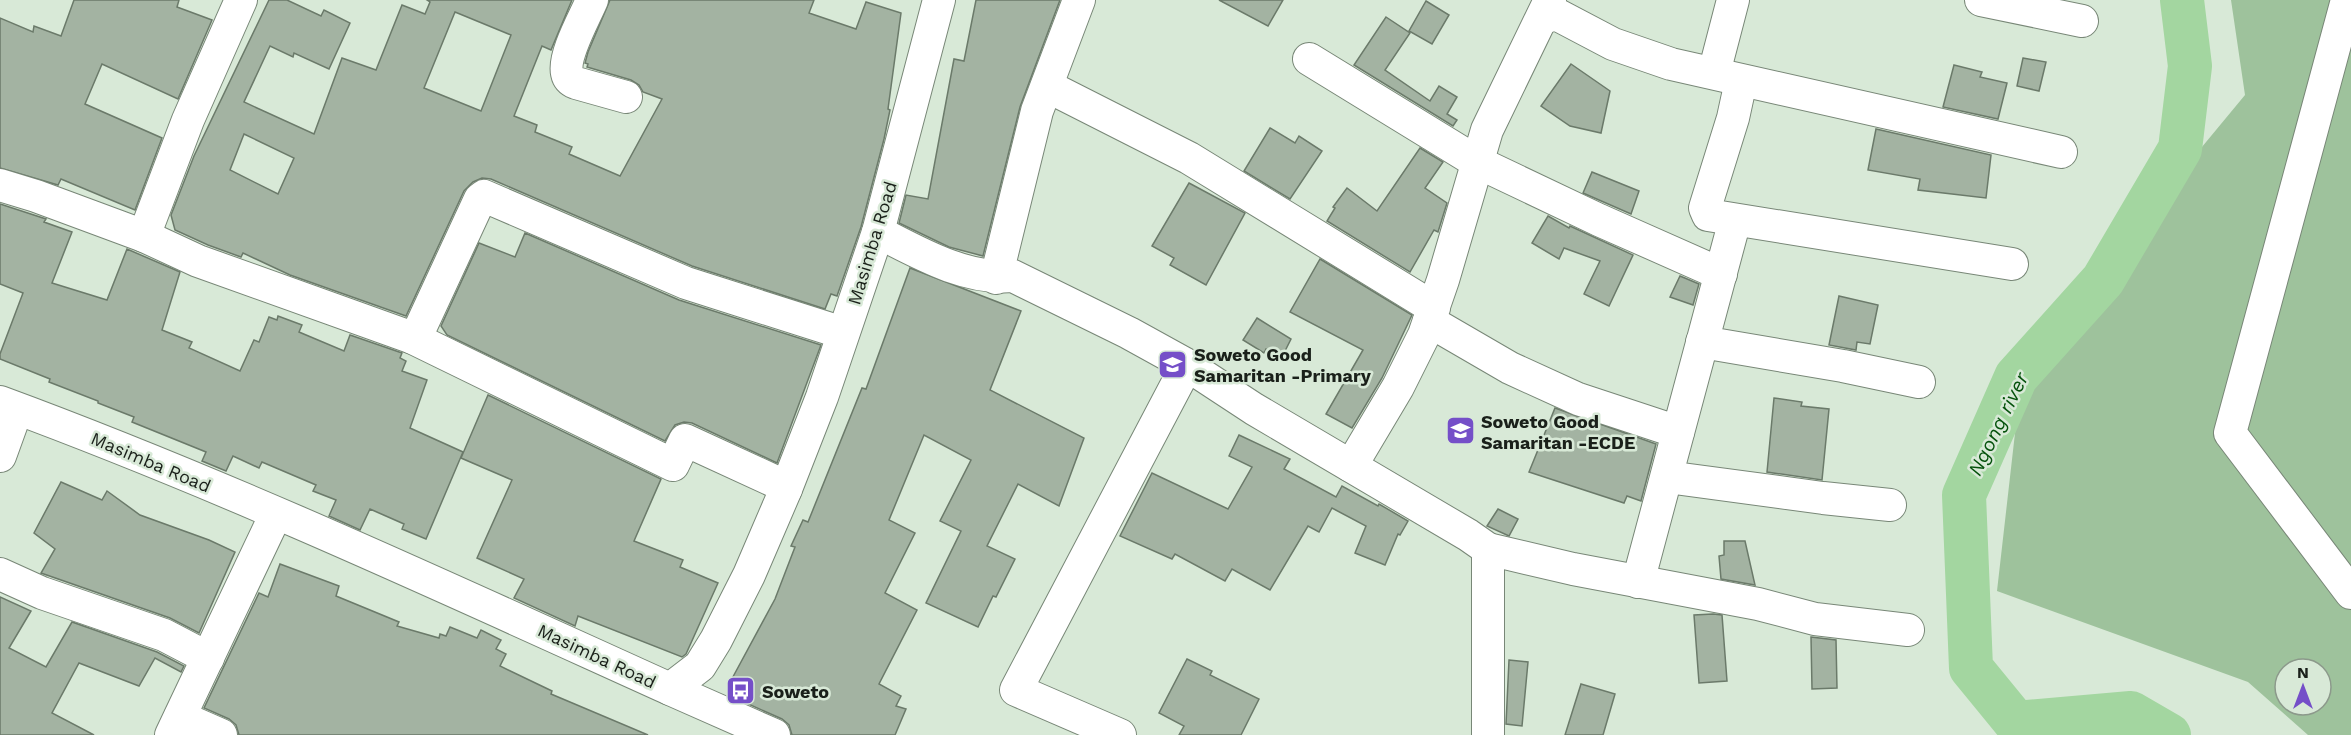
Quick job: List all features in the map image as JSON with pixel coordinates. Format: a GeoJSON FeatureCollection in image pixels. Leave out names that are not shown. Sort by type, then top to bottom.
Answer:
{"type":"FeatureCollection","features":[{"type":"Feature","properties":{"kind":"street"},"geometry":{"type":"LineString","coordinates":[[144,236],[188,120],[241,0]]}},
{"type":"Feature","properties":{"kind":"street"},"geometry":{"type":"LineString","coordinates":[[592,0],[569,55],[567,74],[570,80],[576,83],[626,97]]}},
{"type":"Feature","properties":{"kind":"street"},"geometry":{"type":"LineString","coordinates":[[996,278],[1037,111],[1079,0]]}},
{"type":"Feature","properties":{"kind":"street"},"geometry":{"type":"LineString","coordinates":[[1733,0],[1727,77],[1733,118],[1705,208],[1708,215],[2012,264]]}},
{"type":"Feature","properties":{"kind":"street"},"geometry":{"type":"LineString","coordinates":[[1981,0],[2082,21]]}},
{"type":"Feature","properties":{"kind":"street"},"geometry":{"type":"LineString","coordinates":[[2347,0],[2230,434],[2351,593]]}},
{"type":"Feature","properties":{"kind":"street","name":"Masimba Road"},"geometry":{"type":"LineString","coordinates":[[9,405],[93,437],[365,552],[670,689],[700,666],[716,640],[749,575],[822,397],[878,232],[931,3]]}},
{"type":"Feature","properties":{"kind":"street"},"geometry":{"type":"LineString","coordinates":[[1351,466],[1398,387],[1432,315],[1488,130],[1539,6],[1613,44],[1671,64],[2061,152]]}},
{"type":"Feature","properties":{"kind":"street"},"geometry":{"type":"LineString","coordinates":[[1309,59],[1477,162],[1599,220],[1721,274]]}},
{"type":"Feature","properties":{"kind":"street"},"geometry":{"type":"LineString","coordinates":[[1047,86],[1189,158],[1393,285],[1432,315],[1510,368],[1578,399],[1678,432]]}},
{"type":"Feature","properties":{"kind":"street"},"geometry":{"type":"LineString","coordinates":[[0,185],[144,236],[198,261],[414,338],[673,465],[685,440],[774,481],[786,489]]}},
{"type":"Feature","properties":{"kind":"street"},"geometry":{"type":"LineString","coordinates":[[414,338],[480,199],[484,196],[686,283],[843,333]]}},
{"type":"Feature","properties":{"kind":"street"},"geometry":{"type":"LineString","coordinates":[[1638,582],[1735,220]]}},
{"type":"Feature","properties":{"kind":"street"},"geometry":{"type":"LineString","coordinates":[[878,232],[943,264],[996,278],[1012,276],[1129,333],[1186,365],[1488,549],[1520,558],[1758,604],[1815,619],[1908,630]]}},
{"type":"Feature","properties":{"kind":"street"},"geometry":{"type":"LineString","coordinates":[[1702,342],[1919,381]]}},
{"type":"Feature","properties":{"kind":"street"},"geometry":{"type":"LineString","coordinates":[[1120,735],[1016,690],[1186,365]]}},
{"type":"Feature","properties":{"kind":"street"},"geometry":{"type":"LineString","coordinates":[[0,456],[9,405]]}},
{"type":"Feature","properties":{"kind":"street"},"geometry":{"type":"LineString","coordinates":[[1667,477],[1890,505]]}},
{"type":"Feature","properties":{"kind":"street"},"geometry":{"type":"LineString","coordinates":[[221,735],[176,726],[276,514]]}},
{"type":"Feature","properties":{"kind":"street"},"geometry":{"type":"LineString","coordinates":[[1488,549],[1488,735]]}},
{"type":"Feature","properties":{"kind":"street"},"geometry":{"type":"LineString","coordinates":[[0,574],[42,593],[164,635],[208,658]]}},
{"type":"Feature","properties":{"kind":"street"},"geometry":{"type":"LineString","coordinates":[[670,689],[774,735]]}},
{"type":"Feature","properties":{"kind":"green space"},"geometry":{"type":"Polygon","coordinates":[[[2231,0],[2351,0],[2351,735],[2308,735],[2288,717],[2333,717],[2333,657],[2273,657],[2273,704],[2248,682],[1997,591],[2023,363],[2245,95],[2231,0]]]}},
{"type":"Feature","properties":{"kind":"building"},"geometry":{"type":"Polygon","coordinates":[[[74,0],[179,0],[177,7],[212,20],[178,99],[102,64],[85,104],[162,138],[135,210],[61,179],[58,185],[0,168],[0,18],[33,32],[34,26],[61,36],[74,0]]]}},
{"type":"Feature","properties":{"kind":"building"},"geometry":{"type":"Polygon","coordinates":[[[269,0],[287,0],[321,16],[324,10],[350,23],[329,69],[294,53],[293,57],[270,46],[244,102],[314,134],[342,58],[376,70],[402,5],[425,14],[430,2],[427,0],[572,0],[551,50],[542,46],[514,116],[537,125],[535,132],[572,147],[569,154],[620,176],[662,99],[643,92],[639,85],[631,80],[587,67],[588,64],[585,63],[588,52],[610,0],[814,0],[809,13],[856,29],[866,2],[901,13],[888,109],[890,110],[884,139],[861,227],[837,296],[831,294],[825,309],[692,266],[491,179],[482,178],[473,182],[464,191],[406,316],[290,275],[243,253],[241,257],[208,245],[175,230],[171,215],[194,156],[269,0]],[[455,12],[424,88],[481,111],[511,35],[455,12]],[[244,134],[230,170],[278,194],[294,158],[244,134]]]}},
{"type":"Feature","properties":{"kind":"building"},"geometry":{"type":"Polygon","coordinates":[[[976,0],[1060,0],[1020,107],[983,256],[949,247],[899,223],[906,195],[928,199],[954,59],[964,61],[976,0]]]}},
{"type":"Feature","properties":{"kind":"building"},"geometry":{"type":"Polygon","coordinates":[[[1219,0],[1283,0],[1268,26],[1219,0]]]}},
{"type":"Feature","properties":{"kind":"building"},"geometry":{"type":"Polygon","coordinates":[[[1426,1],[1449,15],[1432,44],[1409,31],[1426,1]]]}},
{"type":"Feature","properties":{"kind":"building"},"geometry":{"type":"Polygon","coordinates":[[[1386,17],[1410,33],[1385,70],[1430,101],[1439,86],[1457,97],[1447,114],[1457,120],[1453,126],[1354,65],[1386,17]]]}},
{"type":"Feature","properties":{"kind":"building"},"geometry":{"type":"Polygon","coordinates":[[[2023,58],[2046,62],[2039,91],[2017,86],[2023,58]]]}},
{"type":"Feature","properties":{"kind":"building"},"geometry":{"type":"Polygon","coordinates":[[[1571,64],[1610,91],[1601,133],[1570,126],[1541,106],[1571,64]]]}},
{"type":"Feature","properties":{"kind":"building"},"geometry":{"type":"Polygon","coordinates":[[[1954,65],[1982,72],[1980,77],[2007,83],[1998,119],[1943,107],[1954,65]]]}},
{"type":"Feature","properties":{"kind":"building"},"geometry":{"type":"Polygon","coordinates":[[[1270,128],[1295,143],[1299,136],[1322,151],[1290,199],[1244,171],[1270,128]]]}},
{"type":"Feature","properties":{"kind":"building"},"geometry":{"type":"Polygon","coordinates":[[[1876,129],[1991,155],[1986,198],[1918,190],[1920,179],[1868,170],[1876,129]]]}},
{"type":"Feature","properties":{"kind":"building"},"geometry":{"type":"Polygon","coordinates":[[[1420,148],[1443,162],[1425,188],[1447,203],[1438,232],[1434,230],[1410,272],[1327,221],[1335,208],[1333,207],[1347,188],[1377,211],[1420,148]]]}},
{"type":"Feature","properties":{"kind":"building"},"geometry":{"type":"Polygon","coordinates":[[[1592,172],[1639,191],[1631,214],[1583,193],[1592,172]]]}},
{"type":"Feature","properties":{"kind":"building"},"geometry":{"type":"Polygon","coordinates":[[[1189,183],[1245,213],[1206,285],[1170,265],[1174,258],[1152,246],[1189,183]]]}},
{"type":"Feature","properties":{"kind":"building"},"geometry":{"type":"Polygon","coordinates":[[[0,204],[46,219],[44,222],[72,232],[52,283],[107,300],[127,249],[180,272],[162,330],[192,342],[189,348],[240,371],[254,340],[259,342],[269,317],[277,320],[278,316],[302,325],[299,332],[344,351],[350,335],[402,353],[400,358],[406,361],[402,371],[427,380],[410,428],[463,452],[426,539],[402,529],[404,524],[370,509],[360,530],[329,516],[336,500],[313,491],[316,485],[262,462],[259,468],[233,456],[226,471],[202,461],[206,452],[132,422],[134,417],[0,359],[23,293],[0,284],[0,204]]]}},
{"type":"Feature","properties":{"kind":"building"},"geometry":{"type":"Polygon","coordinates":[[[1548,216],[1569,228],[1570,226],[1633,255],[1609,306],[1584,294],[1600,261],[1564,248],[1559,259],[1532,243],[1548,216]]]}},
{"type":"Feature","properties":{"kind":"building"},"geometry":{"type":"Polygon","coordinates":[[[525,233],[679,300],[821,345],[777,463],[692,423],[684,422],[675,425],[665,441],[447,335],[441,326],[479,243],[515,257],[525,233]]]}},
{"type":"Feature","properties":{"kind":"building"},"geometry":{"type":"Polygon","coordinates":[[[1320,259],[1412,315],[1382,378],[1352,428],[1326,414],[1363,350],[1290,312],[1320,259]]]}},
{"type":"Feature","properties":{"kind":"building"},"geometry":{"type":"Polygon","coordinates":[[[910,268],[1021,311],[990,390],[1084,438],[1059,506],[1018,484],[987,546],[1015,559],[978,627],[926,603],[961,531],[940,521],[971,460],[924,435],[889,520],[915,533],[885,593],[917,610],[879,684],[901,696],[896,706],[906,709],[895,735],[792,735],[789,725],[782,719],[746,703],[750,695],[728,686],[775,599],[795,547],[791,546],[803,520],[808,522],[862,388],[866,389],[910,268]]]}},
{"type":"Feature","properties":{"kind":"building"},"geometry":{"type":"Polygon","coordinates":[[[1680,276],[1699,284],[1693,305],[1670,297],[1680,276]]]}},
{"type":"Feature","properties":{"kind":"building"},"geometry":{"type":"Polygon","coordinates":[[[1839,296],[1878,305],[1870,344],[1857,342],[1856,350],[1829,345],[1839,296]]]}},
{"type":"Feature","properties":{"kind":"building"},"geometry":{"type":"Polygon","coordinates":[[[1257,318],[1291,339],[1282,357],[1266,349],[1264,353],[1243,340],[1257,318]]]}},
{"type":"Feature","properties":{"kind":"building"},"geometry":{"type":"Polygon","coordinates":[[[488,395],[661,479],[634,541],[683,560],[680,567],[718,583],[686,654],[682,657],[578,616],[575,626],[514,598],[524,579],[477,558],[512,480],[461,458],[488,395]]]}},
{"type":"Feature","properties":{"kind":"building"},"geometry":{"type":"Polygon","coordinates":[[[1774,398],[1802,402],[1801,406],[1829,409],[1822,480],[1767,472],[1774,398]]]}},
{"type":"Feature","properties":{"kind":"building"},"geometry":{"type":"Polygon","coordinates":[[[1555,408],[1656,444],[1641,501],[1627,496],[1624,503],[1529,472],[1555,408]]]}},
{"type":"Feature","properties":{"kind":"building"},"geometry":{"type":"Polygon","coordinates":[[[1239,435],[1290,459],[1284,469],[1336,497],[1342,486],[1408,521],[1400,535],[1398,534],[1385,565],[1355,553],[1366,526],[1332,508],[1319,532],[1308,526],[1270,590],[1232,569],[1225,581],[1175,554],[1172,559],[1120,536],[1152,473],[1228,509],[1252,467],[1229,456],[1239,435]]]}},
{"type":"Feature","properties":{"kind":"building"},"geometry":{"type":"Polygon","coordinates":[[[61,482],[102,500],[107,491],[140,515],[235,552],[199,633],[170,618],[41,573],[55,549],[34,533],[61,482]]]}},
{"type":"Feature","properties":{"kind":"building"},"geometry":{"type":"Polygon","coordinates":[[[1498,509],[1518,519],[1509,536],[1487,526],[1498,509]]]}},
{"type":"Feature","properties":{"kind":"building"},"geometry":{"type":"Polygon","coordinates":[[[1724,541],[1745,541],[1755,585],[1721,579],[1719,556],[1724,555],[1724,541]]]}},
{"type":"Feature","properties":{"kind":"building"},"geometry":{"type":"Polygon","coordinates":[[[280,564],[339,586],[336,596],[399,622],[397,626],[439,638],[440,634],[446,636],[450,627],[477,638],[481,630],[501,640],[496,649],[506,654],[500,666],[552,691],[551,694],[648,735],[239,735],[236,725],[229,719],[204,708],[259,593],[268,597],[280,564]]]}},
{"type":"Feature","properties":{"kind":"building"},"geometry":{"type":"Polygon","coordinates":[[[0,597],[31,611],[9,648],[46,667],[72,622],[157,652],[184,666],[181,672],[155,658],[139,686],[79,663],[52,713],[94,735],[0,735],[0,597]]]}},
{"type":"Feature","properties":{"kind":"building"},"geometry":{"type":"Polygon","coordinates":[[[1694,615],[1722,615],[1727,681],[1699,683],[1694,615]]]}},
{"type":"Feature","properties":{"kind":"building"},"geometry":{"type":"Polygon","coordinates":[[[1811,637],[1836,640],[1837,688],[1812,689],[1811,637]]]}},
{"type":"Feature","properties":{"kind":"building"},"geometry":{"type":"Polygon","coordinates":[[[1187,659],[1212,671],[1210,675],[1259,699],[1241,735],[1179,735],[1184,726],[1159,713],[1187,659]]]}},
{"type":"Feature","properties":{"kind":"building"},"geometry":{"type":"Polygon","coordinates":[[[1509,660],[1528,662],[1522,726],[1506,724],[1509,660]]]}},
{"type":"Feature","properties":{"kind":"building"},"geometry":{"type":"Polygon","coordinates":[[[1581,684],[1615,694],[1603,735],[1565,735],[1581,684]]]}},
{"type":"Feature","properties":{"kind":"waterway","name":"Ngong river"},"geometry":{"type":"LineString","coordinates":[[2169,735],[2131,713],[2016,723],[1971,668],[1964,495],[2016,377],[2103,280],[2180,149],[2190,66],[2182,0]]}},
{"type":"Feature","properties":{"kind":"place","name":"Soweto Good Samaritan -Primary"},"geometry":{"type":"Point","coordinates":[1173,364]}},
{"type":"Feature","properties":{"kind":"place","name":"Soweto Good Samaritan -ECDE"},"geometry":{"type":"Point","coordinates":[1460,431]}},
{"type":"Feature","properties":{"kind":"place","name":"Soweto"},"geometry":{"type":"Point","coordinates":[741,691]}}]}
